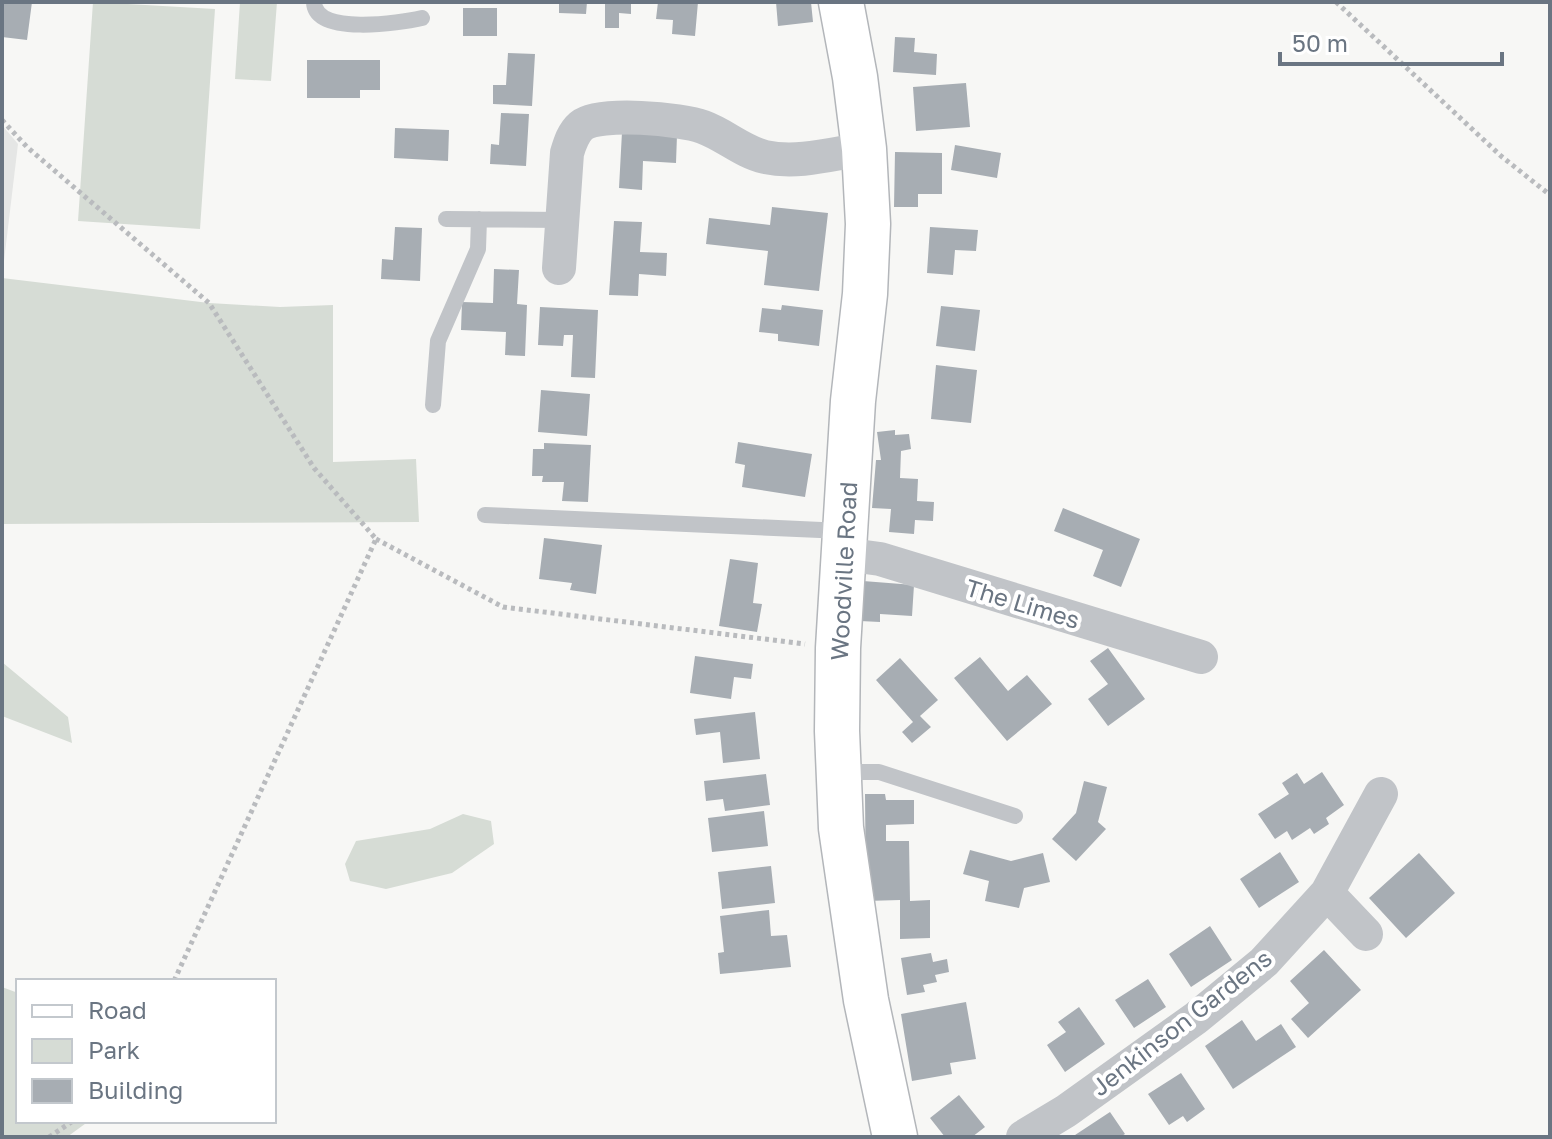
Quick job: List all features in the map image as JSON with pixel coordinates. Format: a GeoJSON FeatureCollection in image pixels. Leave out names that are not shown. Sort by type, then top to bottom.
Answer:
{"type":"FeatureCollection","features":[{"type":"Feature","properties":{"kind":"main road","name":"Woodville Road"},"geometry":{"type":"LineString","coordinates":[[841,2],[864,149],[868,224],[865,294],[853,401],[843,543],[838,648],[838,772],[849,892],[866,1000],[895,1137]]}},
{"type":"Feature","properties":{"kind":"street"},"geometry":{"type":"LineString","coordinates":[[559,268],[567,153],[571,139],[582,125],[598,119],[621,117],[700,126],[754,153],[784,159],[864,149]]}},
{"type":"Feature","properties":{"kind":"street","name":"The Limes"},"geometry":{"type":"LineString","coordinates":[[843,543],[880,559],[1201,657]]}},
{"type":"Feature","properties":{"kind":"street","name":"Jenkinson Gardens"},"geometry":{"type":"LineString","coordinates":[[1023,1137],[1066,1111],[1196,1018],[1264,962],[1327,893],[1381,794]]}},
{"type":"Feature","properties":{"kind":"street"},"geometry":{"type":"LineString","coordinates":[[1327,893],[1366,934]]}},
{"type":"Feature","properties":{"kind":"lane"},"geometry":{"type":"LineString","coordinates":[[314,2],[314,9],[320,16],[346,24],[402,23],[422,18]]}},
{"type":"Feature","properties":{"kind":"lane"},"geometry":{"type":"LineString","coordinates":[[446,219],[562,220]]}},
{"type":"Feature","properties":{"kind":"lane"},"geometry":{"type":"LineString","coordinates":[[433,405],[438,341],[478,249],[479,219]]}},
{"type":"Feature","properties":{"kind":"lane"},"geometry":{"type":"LineString","coordinates":[[485,515],[843,543]]}},
{"type":"Feature","properties":{"kind":"lane"},"geometry":{"type":"LineString","coordinates":[[838,772],[879,772],[1015,816]]}},
{"type":"Feature","properties":{"kind":"path"},"geometry":{"type":"LineString","coordinates":[[1336,2],[1501,156],[1550,195]]}},
{"type":"Feature","properties":{"kind":"path"},"geometry":{"type":"LineString","coordinates":[[2,120],[27,147],[209,303],[314,468],[376,539],[503,607],[838,648]]}},
{"type":"Feature","properties":{"kind":"path"},"geometry":{"type":"LineString","coordinates":[[175,979],[376,539]]}},
{"type":"Feature","properties":{"kind":"path"},"geometry":{"type":"LineString","coordinates":[[49,1137],[70,1123]]}},
{"type":"Feature","properties":{"kind":"shaded area"},"geometry":{"type":"Polygon","coordinates":[[[2,125],[18,144],[4,261],[2,261],[2,125]]]}},
{"type":"Feature","properties":{"kind":"green space"},"geometry":{"type":"Polygon","coordinates":[[[93,2],[215,9],[200,229],[78,221],[93,2]]]}},
{"type":"Feature","properties":{"kind":"green space"},"geometry":{"type":"Polygon","coordinates":[[[240,2],[277,2],[271,81],[235,79],[240,2]]]}},
{"type":"Feature","properties":{"kind":"green space"},"geometry":{"type":"Polygon","coordinates":[[[2,278],[209,303],[280,307],[333,305],[333,462],[416,459],[419,522],[2,524],[2,278]]]}},
{"type":"Feature","properties":{"kind":"green space"},"geometry":{"type":"Polygon","coordinates":[[[2,662],[68,717],[72,743],[2,716],[2,662]]]}},
{"type":"Feature","properties":{"kind":"green space"},"geometry":{"type":"Polygon","coordinates":[[[463,814],[491,821],[494,844],[452,873],[386,889],[350,881],[345,864],[356,841],[430,829],[463,814]]]}},
{"type":"Feature","properties":{"kind":"green space"},"geometry":{"type":"Polygon","coordinates":[[[2,987],[16,992],[16,1123],[86,1123],[67,1137],[2,1137],[2,987]]]}},
{"type":"Feature","properties":{"kind":"building"},"geometry":{"type":"Polygon","coordinates":[[[2,2],[32,2],[27,40],[2,37],[2,2]]]}},
{"type":"Feature","properties":{"kind":"building"},"geometry":{"type":"Polygon","coordinates":[[[559,2],[587,2],[586,14],[559,13],[559,2]]]}},
{"type":"Feature","properties":{"kind":"building"},"geometry":{"type":"Polygon","coordinates":[[[605,2],[631,2],[631,14],[619,13],[619,28],[605,28],[605,2]]]}},
{"type":"Feature","properties":{"kind":"building"},"geometry":{"type":"Polygon","coordinates":[[[658,2],[698,2],[695,36],[672,34],[673,20],[656,19],[658,2]]]}},
{"type":"Feature","properties":{"kind":"building"},"geometry":{"type":"Polygon","coordinates":[[[776,2],[811,2],[813,22],[778,26],[776,2]]]}},
{"type":"Feature","properties":{"kind":"building"},"geometry":{"type":"Polygon","coordinates":[[[463,8],[497,8],[497,36],[463,36],[463,8]]]}},
{"type":"Feature","properties":{"kind":"building"},"geometry":{"type":"Polygon","coordinates":[[[895,37],[915,38],[914,52],[937,54],[936,75],[893,72],[895,37]]]}},
{"type":"Feature","properties":{"kind":"building"},"geometry":{"type":"Polygon","coordinates":[[[508,53],[535,54],[532,106],[493,104],[493,85],[506,85],[508,53]]]}},
{"type":"Feature","properties":{"kind":"building"},"geometry":{"type":"Polygon","coordinates":[[[307,60],[380,60],[380,90],[360,90],[360,98],[307,98],[307,60]]]}},
{"type":"Feature","properties":{"kind":"building"},"geometry":{"type":"Polygon","coordinates":[[[966,83],[970,127],[916,131],[913,87],[966,83]]]}},
{"type":"Feature","properties":{"kind":"building"},"geometry":{"type":"Polygon","coordinates":[[[501,113],[529,114],[526,166],[490,164],[491,144],[499,145],[501,113]]]}},
{"type":"Feature","properties":{"kind":"building"},"geometry":{"type":"Polygon","coordinates":[[[395,128],[449,130],[448,161],[394,158],[395,128]]]}},
{"type":"Feature","properties":{"kind":"building"},"geometry":{"type":"Polygon","coordinates":[[[622,132],[677,135],[676,163],[643,161],[642,190],[619,188],[622,132]]]}},
{"type":"Feature","properties":{"kind":"building"},"geometry":{"type":"Polygon","coordinates":[[[955,145],[1001,153],[997,178],[951,170],[955,145]]]}},
{"type":"Feature","properties":{"kind":"building"},"geometry":{"type":"Polygon","coordinates":[[[895,152],[942,153],[942,194],[918,194],[918,207],[894,207],[895,152]]]}},
{"type":"Feature","properties":{"kind":"building"},"geometry":{"type":"Polygon","coordinates":[[[772,207],[828,213],[819,291],[764,285],[768,251],[706,244],[709,218],[770,225],[772,207]]]}},
{"type":"Feature","properties":{"kind":"building"},"geometry":{"type":"Polygon","coordinates":[[[614,221],[642,222],[640,252],[667,253],[666,276],[639,274],[638,296],[609,295],[614,221]]]}},
{"type":"Feature","properties":{"kind":"building"},"geometry":{"type":"Polygon","coordinates":[[[395,227],[422,228],[420,281],[381,279],[382,259],[393,260],[395,227]]]}},
{"type":"Feature","properties":{"kind":"building"},"geometry":{"type":"Polygon","coordinates":[[[930,227],[978,230],[976,251],[955,250],[953,275],[927,273],[930,227]]]}},
{"type":"Feature","properties":{"kind":"building"},"geometry":{"type":"Polygon","coordinates":[[[494,269],[519,270],[517,304],[527,305],[525,356],[505,355],[506,332],[461,330],[462,302],[493,303],[494,269]]]}},
{"type":"Feature","properties":{"kind":"building"},"geometry":{"type":"Polygon","coordinates":[[[782,305],[823,310],[819,346],[778,341],[778,334],[759,332],[762,308],[781,310],[782,305]]]}},
{"type":"Feature","properties":{"kind":"building"},"geometry":{"type":"Polygon","coordinates":[[[941,306],[980,310],[975,351],[936,346],[941,306]]]}},
{"type":"Feature","properties":{"kind":"building"},"geometry":{"type":"Polygon","coordinates":[[[540,307],[598,310],[595,378],[571,377],[573,335],[564,335],[563,346],[538,345],[540,307]]]}},
{"type":"Feature","properties":{"kind":"building"},"geometry":{"type":"Polygon","coordinates":[[[936,365],[977,370],[971,423],[931,419],[936,365]]]}},
{"type":"Feature","properties":{"kind":"building"},"geometry":{"type":"Polygon","coordinates":[[[541,390],[590,394],[587,436],[538,432],[541,390]]]}},
{"type":"Feature","properties":{"kind":"building"},"geometry":{"type":"Polygon","coordinates":[[[895,430],[895,435],[909,434],[911,449],[901,451],[900,478],[918,479],[917,501],[934,502],[933,521],[915,520],[914,534],[889,532],[891,509],[872,508],[876,460],[881,460],[877,432],[895,430]]]}},
{"type":"Feature","properties":{"kind":"building"},"geometry":{"type":"Polygon","coordinates":[[[738,442],[812,454],[805,497],[742,487],[745,465],[735,463],[738,442]]]}},
{"type":"Feature","properties":{"kind":"building"},"geometry":{"type":"Polygon","coordinates":[[[544,443],[591,445],[588,502],[562,501],[564,482],[542,482],[543,476],[532,476],[533,449],[544,449],[544,443]]]}},
{"type":"Feature","properties":{"kind":"building"},"geometry":{"type":"Polygon","coordinates":[[[1063,508],[1140,539],[1121,587],[1093,576],[1103,550],[1054,531],[1063,508]]]}},
{"type":"Feature","properties":{"kind":"building"},"geometry":{"type":"Polygon","coordinates":[[[544,538],[602,545],[596,594],[570,590],[572,583],[539,579],[544,538]]]}},
{"type":"Feature","properties":{"kind":"building"},"geometry":{"type":"Polygon","coordinates":[[[730,559],[758,563],[753,603],[762,604],[757,632],[719,626],[730,559]]]}},
{"type":"Feature","properties":{"kind":"building"},"geometry":{"type":"Polygon","coordinates":[[[863,581],[914,585],[912,616],[880,614],[880,622],[860,621],[863,581]]]}},
{"type":"Feature","properties":{"kind":"building"},"geometry":{"type":"Polygon","coordinates":[[[1108,648],[1145,699],[1108,726],[1088,699],[1108,684],[1090,661],[1108,648]]]}},
{"type":"Feature","properties":{"kind":"building"},"geometry":{"type":"Polygon","coordinates":[[[695,656],[753,664],[751,679],[734,677],[731,699],[690,693],[695,656]]]}},
{"type":"Feature","properties":{"kind":"building"},"geometry":{"type":"Polygon","coordinates":[[[980,657],[1008,691],[1027,675],[1052,704],[1007,741],[954,678],[980,657]]]}},
{"type":"Feature","properties":{"kind":"building"},"geometry":{"type":"Polygon","coordinates":[[[900,658],[938,700],[920,716],[931,727],[912,743],[902,732],[913,722],[876,680],[900,658]]]}},
{"type":"Feature","properties":{"kind":"building"},"geometry":{"type":"Polygon","coordinates":[[[755,712],[760,759],[723,763],[720,732],[696,735],[694,719],[755,712]]]}},
{"type":"Feature","properties":{"kind":"building"},"geometry":{"type":"Polygon","coordinates":[[[1322,772],[1344,805],[1326,818],[1329,824],[1314,834],[1310,828],[1292,840],[1287,831],[1275,839],[1258,814],[1289,794],[1282,783],[1297,773],[1304,784],[1322,772]]]}},
{"type":"Feature","properties":{"kind":"building"},"geometry":{"type":"Polygon","coordinates":[[[766,774],[770,805],[725,811],[723,799],[706,801],[704,781],[766,774]]]}},
{"type":"Feature","properties":{"kind":"building"},"geometry":{"type":"Polygon","coordinates":[[[1084,781],[1107,787],[1098,822],[1106,829],[1076,861],[1052,839],[1076,813],[1084,781]]]}},
{"type":"Feature","properties":{"kind":"building"},"geometry":{"type":"Polygon","coordinates":[[[865,794],[885,794],[886,800],[914,800],[914,824],[886,825],[886,841],[909,841],[910,901],[930,900],[930,938],[900,939],[900,900],[866,901],[865,794]]]}},
{"type":"Feature","properties":{"kind":"building"},"geometry":{"type":"Polygon","coordinates":[[[764,811],[768,846],[712,852],[708,818],[764,811]]]}},
{"type":"Feature","properties":{"kind":"building"},"geometry":{"type":"Polygon","coordinates":[[[970,850],[1011,861],[1043,853],[1050,882],[1024,888],[1019,908],[985,901],[989,881],[963,874],[970,850]]]}},
{"type":"Feature","properties":{"kind":"building"},"geometry":{"type":"Polygon","coordinates":[[[1280,852],[1299,882],[1259,908],[1240,879],[1280,852]]]}},
{"type":"Feature","properties":{"kind":"building"},"geometry":{"type":"Polygon","coordinates":[[[1419,853],[1455,893],[1406,938],[1369,898],[1419,853]]]}},
{"type":"Feature","properties":{"kind":"building"},"geometry":{"type":"Polygon","coordinates":[[[771,866],[775,903],[722,909],[718,872],[771,866]]]}},
{"type":"Feature","properties":{"kind":"building"},"geometry":{"type":"Polygon","coordinates":[[[769,910],[771,936],[787,935],[791,967],[720,974],[718,953],[724,952],[720,916],[769,910]]]}},
{"type":"Feature","properties":{"kind":"building"},"geometry":{"type":"Polygon","coordinates":[[[1210,926],[1232,960],[1191,987],[1169,954],[1210,926]]]}},
{"type":"Feature","properties":{"kind":"building"},"geometry":{"type":"Polygon","coordinates":[[[1324,950],[1361,990],[1308,1038],[1291,1019],[1309,1003],[1290,981],[1324,950]]]}},
{"type":"Feature","properties":{"kind":"building"},"geometry":{"type":"Polygon","coordinates":[[[931,953],[933,962],[947,959],[949,972],[935,975],[937,982],[923,985],[925,992],[907,995],[901,958],[931,953]]]}},
{"type":"Feature","properties":{"kind":"building"},"geometry":{"type":"Polygon","coordinates":[[[1148,979],[1166,1007],[1134,1028],[1115,1000],[1148,979]]]}},
{"type":"Feature","properties":{"kind":"building"},"geometry":{"type":"Polygon","coordinates":[[[966,1002],[976,1059],[950,1063],[952,1074],[912,1081],[901,1014],[966,1002]]]}},
{"type":"Feature","properties":{"kind":"building"},"geometry":{"type":"Polygon","coordinates":[[[1079,1007],[1105,1044],[1065,1072],[1047,1045],[1066,1032],[1058,1022],[1079,1007]]]}},
{"type":"Feature","properties":{"kind":"building"},"geometry":{"type":"Polygon","coordinates":[[[1242,1020],[1256,1041],[1281,1024],[1296,1047],[1233,1089],[1205,1046],[1242,1020]]]}},
{"type":"Feature","properties":{"kind":"building"},"geometry":{"type":"Polygon","coordinates":[[[1181,1073],[1205,1109],[1187,1122],[1183,1116],[1169,1125],[1148,1094],[1181,1073]]]}},
{"type":"Feature","properties":{"kind":"building"},"geometry":{"type":"Polygon","coordinates":[[[959,1095],[985,1127],[972,1137],[945,1137],[930,1118],[959,1095]]]}},
{"type":"Feature","properties":{"kind":"building"},"geometry":{"type":"Polygon","coordinates":[[[1110,1112],[1125,1134],[1120,1137],[1072,1137],[1110,1112]]]}}]}
